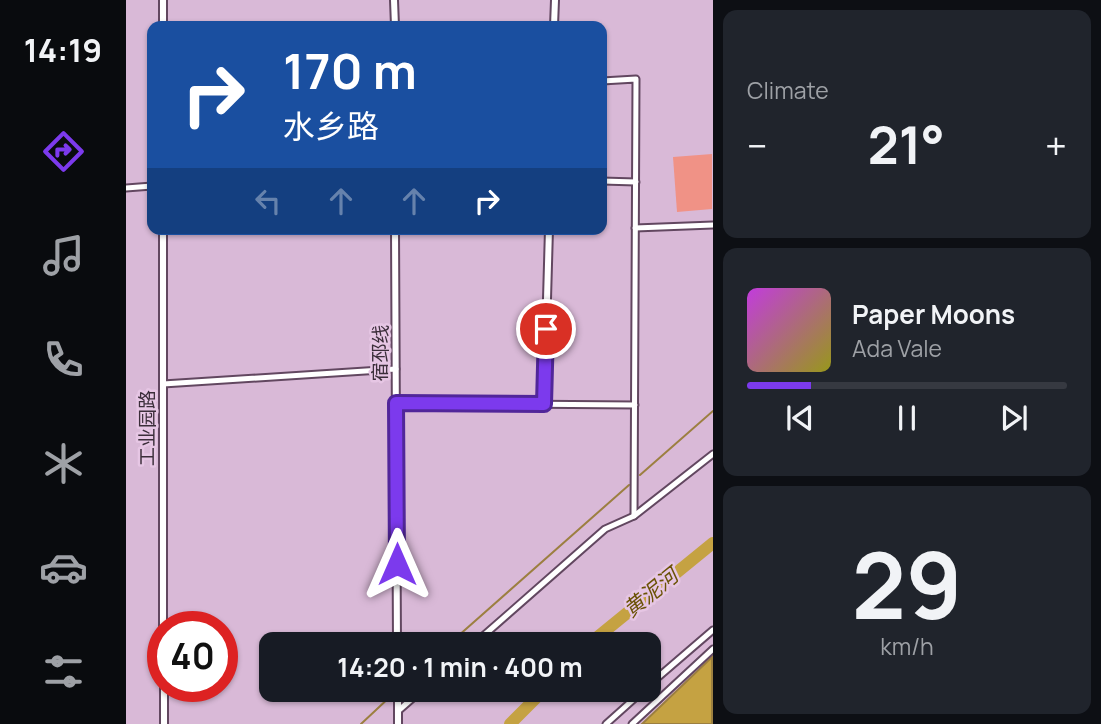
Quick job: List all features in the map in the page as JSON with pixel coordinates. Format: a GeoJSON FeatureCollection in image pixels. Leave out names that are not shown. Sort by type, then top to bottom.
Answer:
{"type":"FeatureCollection","features":[{"type":"Feature","properties":{"kind":"street"},"geometry":{"type":"LineString","coordinates":[[163,0],[163,21]]}},
{"type":"Feature","properties":{"kind":"street"},"geometry":{"type":"LineString","coordinates":[[394,0],[395,21]]}},
{"type":"Feature","properties":{"kind":"street"},"geometry":{"type":"LineString","coordinates":[[554,21],[555,0]]}},
{"type":"Feature","properties":{"kind":"street"},"geometry":{"type":"LineString","coordinates":[[607,82],[636,79],[634,516]]}},
{"type":"Feature","properties":{"kind":"street"},"geometry":{"type":"LineString","coordinates":[[607,181],[636,181]]}},
{"type":"Feature","properties":{"kind":"street"},"geometry":{"type":"LineString","coordinates":[[126,188],[147,186]]}},
{"type":"Feature","properties":{"kind":"street"},"geometry":{"type":"LineString","coordinates":[[635,228],[712,225]]}},
{"type":"Feature","properties":{"kind":"street","name":"工业园路"},"geometry":{"type":"LineString","coordinates":[[163,235],[163,611]]}},
{"type":"Feature","properties":{"kind":"street","name":"宿邳线"},"geometry":{"type":"LineString","coordinates":[[396,235],[397,632]]}},
{"type":"Feature","properties":{"kind":"street"},"geometry":{"type":"LineString","coordinates":[[544,404],[549,235]]}},
{"type":"Feature","properties":{"kind":"street"},"geometry":{"type":"LineString","coordinates":[[163,384],[396,369]]}},
{"type":"Feature","properties":{"kind":"street"},"geometry":{"type":"LineString","coordinates":[[396,403],[635,405]]}},
{"type":"Feature","properties":{"kind":"street"},"geometry":{"type":"LineString","coordinates":[[488,632],[605,529],[634,516],[712,454]]}},
{"type":"Feature","properties":{"kind":"street"},"geometry":{"type":"LineString","coordinates":[[661,675],[712,630]]}},
{"type":"Feature","properties":{"kind":"street"},"geometry":{"type":"LineString","coordinates":[[632,724],[712,649]]}},
{"type":"Feature","properties":{"kind":"street"},"geometry":{"type":"LineString","coordinates":[[164,702],[164,724]]}},
{"type":"Feature","properties":{"kind":"street"},"geometry":{"type":"LineString","coordinates":[[398,702],[398,724]]}},
{"type":"Feature","properties":{"kind":"street"},"geometry":{"type":"LineString","coordinates":[[398,711],[408,702]]}},
{"type":"Feature","properties":{"kind":"street"},"geometry":{"type":"LineString","coordinates":[[606,724],[631,702]]}},
{"type":"Feature","properties":{"kind":"shaded area"},"geometry":{"type":"Polygon","coordinates":[[[712,154],[712,209],[677,212],[673,157],[712,154]]]}},
{"type":"Feature","properties":{"kind":"shaded area"},"geometry":{"type":"Polygon","coordinates":[[[712,657],[712,724],[642,724],[712,657]]]}},
{"type":"Feature","properties":{"kind":"waterway"},"geometry":{"type":"LineString","coordinates":[[640,475],[713,411]]}},
{"type":"Feature","properties":{"kind":"waterway"},"geometry":{"type":"LineString","coordinates":[[463,632],[629,485]]}},
{"type":"Feature","properties":{"kind":"waterway","name":"黄泥河"},"geometry":{"type":"LineString","coordinates":[[604,632],[713,543]]}},
{"type":"Feature","properties":{"kind":"waterway"},"geometry":{"type":"LineString","coordinates":[[361,724],[385,702]]}},
{"type":"Feature","properties":{"kind":"waterway","name":"黄泥河"},"geometry":{"type":"LineString","coordinates":[[510,724],[532,702]]}},
{"type":"Feature","properties":{"kind":"route"},"geometry":{"type":"LineString","coordinates":[[397,564],[396,403],[544,404],[546,329]]}}]}
